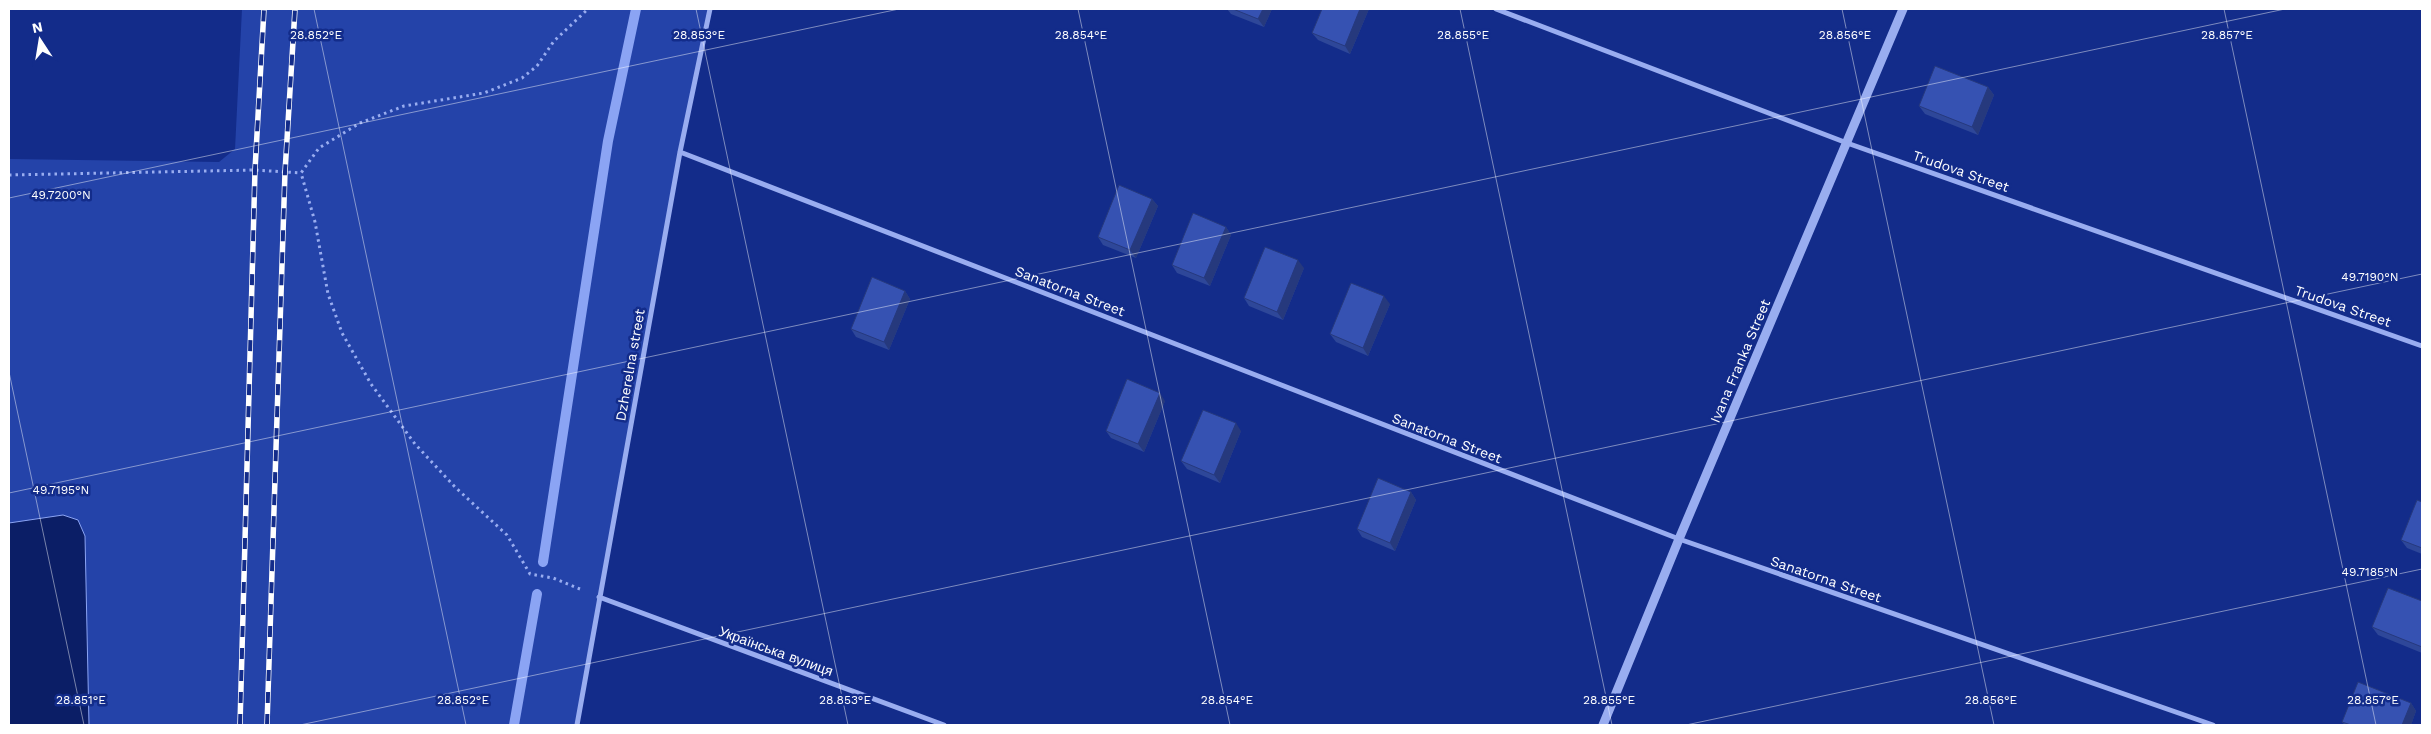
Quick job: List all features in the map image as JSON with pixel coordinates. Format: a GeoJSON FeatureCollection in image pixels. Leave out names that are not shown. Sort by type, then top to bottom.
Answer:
{"type":"FeatureCollection","features":[{"type":"Feature","properties":{"kind":"street","name":"Dzherelna street"},"geometry":{"type":"LineString","coordinates":[[577,725],[680,152],[710,9]]}},
{"type":"Feature","properties":{"kind":"street","name":"Trudova Street"},"geometry":{"type":"LineString","coordinates":[[1496,9],[1847,143],[2422,346]]}},
{"type":"Feature","properties":{"kind":"street","name":"Ivana Franka Street"},"geometry":{"type":"LineString","coordinates":[[1603,725],[1903,9]]}},
{"type":"Feature","properties":{"kind":"street","name":"Sanatorna Street"},"geometry":{"type":"LineString","coordinates":[[680,152],[1679,540],[2213,725]]}},
{"type":"Feature","properties":{"kind":"street","name":"Українська вулиця"},"geometry":{"type":"LineString","coordinates":[[599,597],[944,725]]}},
{"type":"Feature","properties":{"kind":"path"},"geometry":{"type":"LineString","coordinates":[[588,9],[554,41],[537,66],[522,78],[484,93],[404,106],[360,123],[319,148],[302,173],[315,222],[328,294],[342,333],[370,384],[415,444],[455,487],[507,535],[530,574],[553,578],[599,597]]}},
{"type":"Feature","properties":{"kind":"path"},"geometry":{"type":"LineString","coordinates":[[9,174],[256,170],[302,173]]}},
{"type":"Feature","properties":{"kind":"shaded area"},"geometry":{"type":"Polygon","coordinates":[[[242,9],[710,9],[680,152],[577,725],[9,725],[9,159],[219,162],[235,149],[242,9]]]}},
{"type":"Feature","properties":{"kind":"shaded area"},"geometry":{"type":"Polygon","coordinates":[[[63,515],[78,520],[85,536],[89,725],[9,725],[9,523],[63,515]]]}},
{"type":"Feature","properties":{"kind":"building"},"geometry":{"type":"Polygon","coordinates":[[[1233,9],[1263,9],[1258,19],[1233,9]]]}},
{"type":"Feature","properties":{"kind":"building"},"geometry":{"type":"Polygon","coordinates":[[[1322,9],[1360,9],[1345,46],[1312,33],[1322,9]]]}},
{"type":"Feature","properties":{"kind":"building"},"geometry":{"type":"Polygon","coordinates":[[[1935,66],[1988,87],[1972,127],[1919,106],[1935,66]]]}},
{"type":"Feature","properties":{"kind":"building"},"geometry":{"type":"Polygon","coordinates":[[[1119,185],[1152,199],[1130,250],[1098,237],[1119,185]]]}},
{"type":"Feature","properties":{"kind":"building"},"geometry":{"type":"Polygon","coordinates":[[[1193,213],[1226,227],[1204,278],[1172,265],[1193,213]]]}},
{"type":"Feature","properties":{"kind":"building"},"geometry":{"type":"Polygon","coordinates":[[[1265,247],[1298,260],[1277,312],[1244,298],[1265,247]]]}},
{"type":"Feature","properties":{"kind":"building"},"geometry":{"type":"Polygon","coordinates":[[[872,277],[905,291],[884,342],[851,329],[872,277]]]}},
{"type":"Feature","properties":{"kind":"building"},"geometry":{"type":"Polygon","coordinates":[[[1351,283],[1384,296],[1363,348],[1330,334],[1351,283]]]}},
{"type":"Feature","properties":{"kind":"building"},"geometry":{"type":"Polygon","coordinates":[[[1127,379],[1160,393],[1138,444],[1106,431],[1127,379]]]}},
{"type":"Feature","properties":{"kind":"building"},"geometry":{"type":"Polygon","coordinates":[[[1203,410],[1236,423],[1214,475],[1181,461],[1203,410]]]}},
{"type":"Feature","properties":{"kind":"building"},"geometry":{"type":"Polygon","coordinates":[[[1378,478],[1411,492],[1390,543],[1357,529],[1378,478]]]}},
{"type":"Feature","properties":{"kind":"building"},"geometry":{"type":"Polygon","coordinates":[[[2417,500],[2422,502],[2422,548],[2401,540],[2417,500]]]}},
{"type":"Feature","properties":{"kind":"building"},"geometry":{"type":"Polygon","coordinates":[[[2388,588],[2422,601],[2422,647],[2372,627],[2388,588]]]}},
{"type":"Feature","properties":{"kind":"building"},"geometry":{"type":"Polygon","coordinates":[[[2358,682],[2411,703],[2402,725],[2351,725],[2342,722],[2358,682]]]}},
{"type":"Feature","properties":{"kind":"waterway"},"geometry":{"type":"LineString","coordinates":[[543,562],[608,141],[636,9]]}},
{"type":"Feature","properties":{"kind":"waterway"},"geometry":{"type":"LineString","coordinates":[[514,725],[537,594]]}},
{"type":"Feature","properties":{"kind":"railway"},"geometry":{"type":"LineString","coordinates":[[240,725],[255,170],[264,9]]}},
{"type":"Feature","properties":{"kind":"railway"},"geometry":{"type":"LineString","coordinates":[[267,725],[285,172],[295,9]]}}]}
